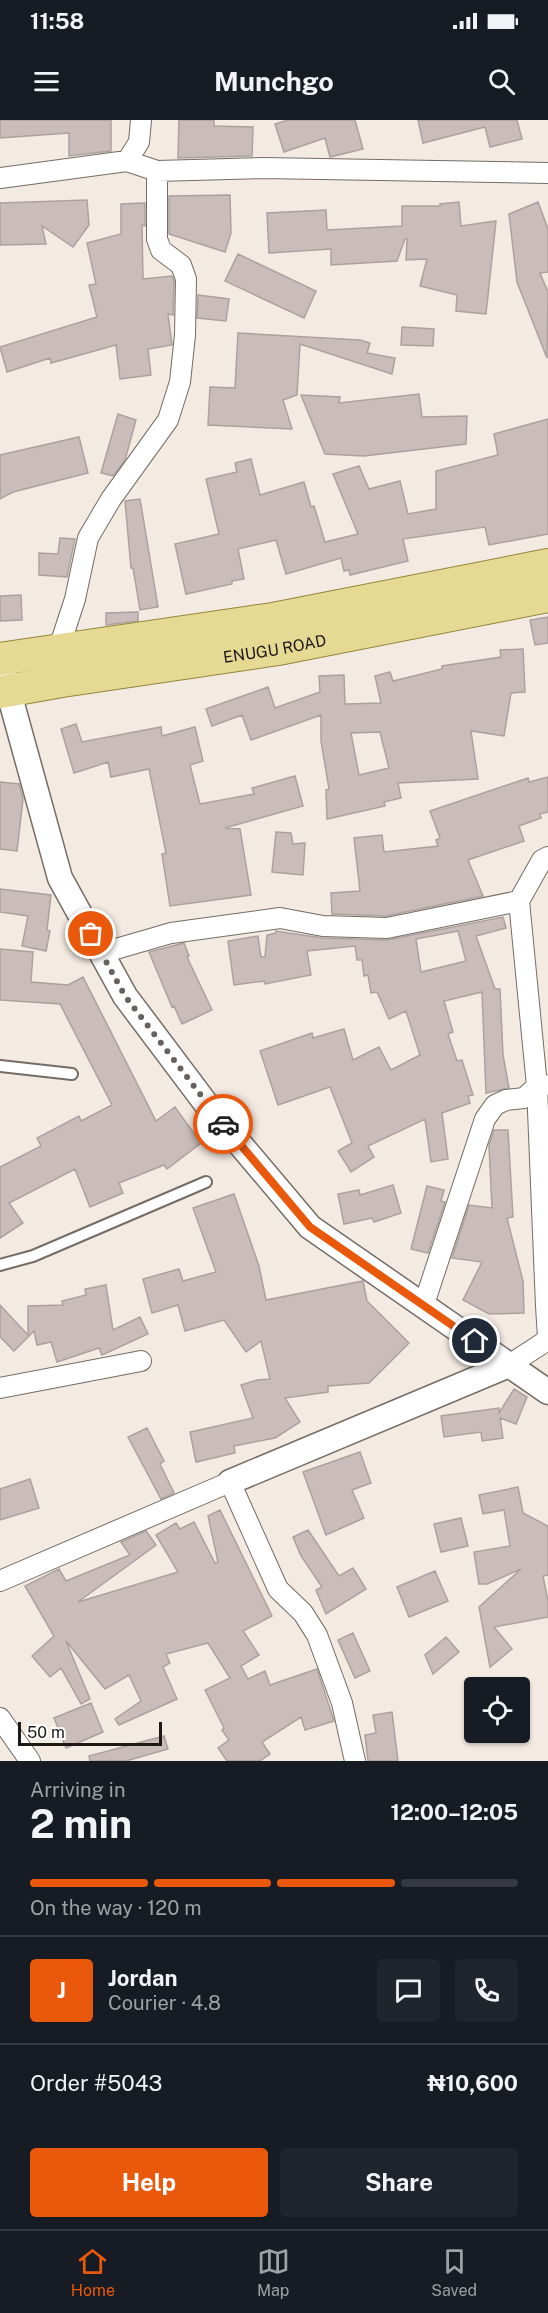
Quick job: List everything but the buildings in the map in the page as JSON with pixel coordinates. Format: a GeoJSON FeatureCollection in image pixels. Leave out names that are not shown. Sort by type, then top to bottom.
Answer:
{"type":"FeatureCollection","features":[{"type":"Feature","properties":{"kind":"main road"},"geometry":{"type":"LineString","coordinates":[[0,660],[273,619],[548,566]]}},
{"type":"Feature","properties":{"kind":"main road","name":"ENUGU ROAD"},"geometry":{"type":"LineString","coordinates":[[4,693],[62,681],[278,649],[548,596]]}},
{"type":"Feature","properties":{"kind":"street"},"geometry":{"type":"LineString","coordinates":[[127,161],[139,142],[141,120]]}},
{"type":"Feature","properties":{"kind":"street"},"geometry":{"type":"LineString","coordinates":[[0,178],[127,161],[157,171],[263,168],[548,173]]}},
{"type":"Feature","properties":{"kind":"street"},"geometry":{"type":"LineString","coordinates":[[58,651],[75,599],[88,538],[111,499],[168,420],[180,382],[185,335],[186,279],[181,265],[161,250],[157,239],[157,171]]}},
{"type":"Feature","properties":{"kind":"street"},"geometry":{"type":"LineString","coordinates":[[0,660],[4,693],[60,878],[125,996],[207,1105],[310,1227],[548,1392]]}},
{"type":"Feature","properties":{"kind":"street"},"geometry":{"type":"LineString","coordinates":[[0,1581],[509,1365],[543,1343],[548,1337],[542,1085],[519,901],[543,860],[548,857]]}},
{"type":"Feature","properties":{"kind":"street"},"geometry":{"type":"LineString","coordinates":[[102,953],[171,933],[280,918],[322,926],[387,928],[519,901]]}},
{"type":"Feature","properties":{"kind":"street"},"geometry":{"type":"LineString","coordinates":[[423,1307],[485,1119],[495,1105],[506,1100],[524,1098],[542,1085]]}},
{"type":"Feature","properties":{"kind":"street"},"geometry":{"type":"LineString","coordinates":[[0,1388],[141,1361]]}},
{"type":"Feature","properties":{"kind":"street"},"geometry":{"type":"LineString","coordinates":[[230,1482],[278,1589],[303,1613],[317,1635],[342,1703],[355,1761]]}},
{"type":"Feature","properties":{"kind":"street"},"geometry":{"type":"LineString","coordinates":[[0,1718],[30,1761]]}},
{"type":"Feature","properties":{"kind":"lane"},"geometry":{"type":"LineString","coordinates":[[0,1066],[72,1074]]}},
{"type":"Feature","properties":{"kind":"lane"},"geometry":{"type":"LineString","coordinates":[[0,1265],[33,1256],[206,1182]]}},
{"type":"Feature","properties":{"kind":"way so far"},"geometry":{"type":"LineString","coordinates":[[91,934],[125,996],[223,1124]]}},
{"type":"Feature","properties":{"kind":"route"},"geometry":{"type":"LineString","coordinates":[[223,1124],[310,1227],[475,1341]]}}]}
